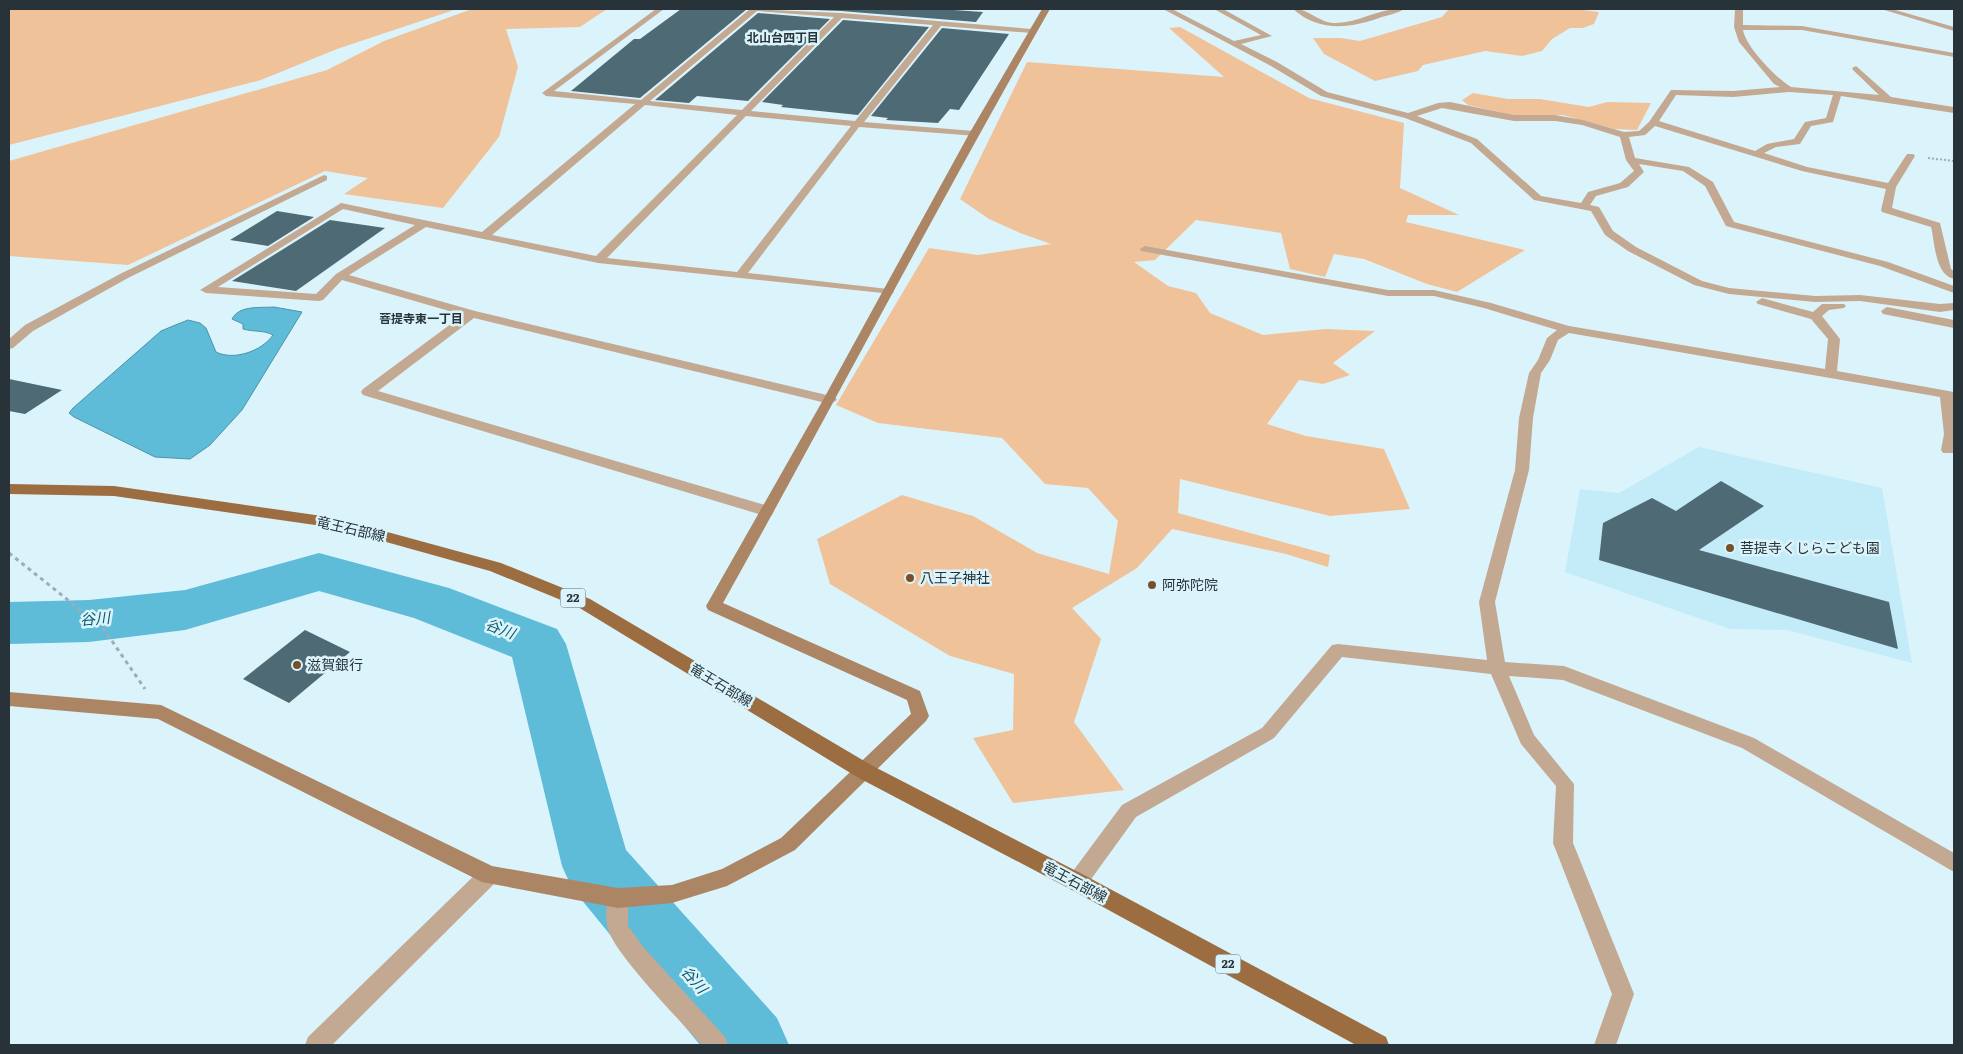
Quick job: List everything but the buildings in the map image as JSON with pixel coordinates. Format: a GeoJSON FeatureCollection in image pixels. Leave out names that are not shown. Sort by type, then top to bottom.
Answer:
{"type":"FeatureCollection","features":[{"type":"Feature","properties":{"kind":"main road","name":"竜王石部線"},"geometry":{"type":"LineString","coordinates":[[9,489],[114,491],[336,523],[495,567],[584,603],[864,772],[1077,882],[1378,1045]]}},
{"type":"Feature","properties":{"kind":"street"},"geometry":{"type":"LineString","coordinates":[[660,9],[546,93],[974,134]]}},
{"type":"Feature","properties":{"kind":"street"},"geometry":{"type":"LineString","coordinates":[[485,235],[754,9]]}},
{"type":"Feature","properties":{"kind":"street"},"geometry":{"type":"LineString","coordinates":[[760,9],[841,15],[893,16],[939,23],[1032,31]]}},
{"type":"Feature","properties":{"kind":"street"},"geometry":{"type":"LineString","coordinates":[[10,700],[161,712],[489,875],[618,898],[672,894],[728,877],[788,844],[920,716],[914,696],[714,606],[830,400],[974,134],[1046,9]]}},
{"type":"Feature","properties":{"kind":"street"},"geometry":{"type":"LineString","coordinates":[[1167,9],[1296,76],[1324,94],[1408,116],[1474,141],[1538,198],[1595,210],[1609,234],[1632,249],[1698,283],[1745,293],[1815,299],[1860,298],[1940,308],[1954,306]]}},
{"type":"Feature","properties":{"kind":"street"},"geometry":{"type":"LineString","coordinates":[[1218,9],[1268,36],[1234,43]]}},
{"type":"Feature","properties":{"kind":"street"},"geometry":{"type":"LineString","coordinates":[[1297,9],[1320,22],[1333,26],[1349,24],[1400,9]]}},
{"type":"Feature","properties":{"kind":"street"},"geometry":{"type":"LineString","coordinates":[[1739,9],[1738,26],[1743,42],[1777,82],[1789,89]]}},
{"type":"Feature","properties":{"kind":"street"},"geometry":{"type":"LineString","coordinates":[[1885,9],[1954,29]]}},
{"type":"Feature","properties":{"kind":"street"},"geometry":{"type":"LineString","coordinates":[[598,260],[841,15]]}},
{"type":"Feature","properties":{"kind":"street"},"geometry":{"type":"LineString","coordinates":[[740,276],[857,124],[939,23]]}},
{"type":"Feature","properties":{"kind":"street"},"geometry":{"type":"LineString","coordinates":[[1738,26],[1778,29],[1802,28],[1954,55]]}},
{"type":"Feature","properties":{"kind":"street"},"geometry":{"type":"LineString","coordinates":[[1856,68],[1888,99]]}},
{"type":"Feature","properties":{"kind":"street"},"geometry":{"type":"LineString","coordinates":[[1408,116],[1441,105],[1450,105],[1514,118],[1555,118],[1583,123],[1624,135],[1642,133],[1653,122],[1674,92],[1733,94],[1789,89],[1888,99],[1954,110]]}},
{"type":"Feature","properties":{"kind":"street"},"geometry":{"type":"LineString","coordinates":[[1757,154],[1763,148],[1778,143],[1797,142],[1808,124],[1824,123],[1830,120],[1838,93]]}},
{"type":"Feature","properties":{"kind":"street"},"geometry":{"type":"LineString","coordinates":[[1653,122],[1805,169],[1891,188]]}},
{"type":"Feature","properties":{"kind":"street"},"geometry":{"type":"LineString","coordinates":[[1583,207],[1592,194],[1624,185],[1639,172],[1631,160],[1624,135]]}},
{"type":"Feature","properties":{"kind":"street"},"geometry":{"type":"LineString","coordinates":[[1910,156],[1891,188],[1886,210],[1936,225],[1946,270],[1954,276]]}},
{"type":"Feature","properties":{"kind":"street"},"geometry":{"type":"LineString","coordinates":[[1631,160],[1686,170],[1709,184],[1730,224],[1884,264],[1954,290]]}},
{"type":"Feature","properties":{"kind":"street"},"geometry":{"type":"LineString","coordinates":[[9,345],[29,328],[124,276],[324,178]]}},
{"type":"Feature","properties":{"kind":"street"},"geometry":{"type":"LineString","coordinates":[[424,222],[340,276],[319,298],[206,290],[342,206],[424,222],[598,260],[888,292]]}},
{"type":"Feature","properties":{"kind":"street"},"geometry":{"type":"LineString","coordinates":[[1145,249],[1388,293],[1434,293],[1487,305],[1567,329],[1653,346],[1728,356],[1798,370],[1831,372],[1950,396],[1948,450]]}},
{"type":"Feature","properties":{"kind":"street"},"geometry":{"type":"LineString","coordinates":[[340,276],[472,314],[830,400]]}},
{"type":"Feature","properties":{"kind":"street"},"geometry":{"type":"LineString","coordinates":[[1745,293],[1762,302],[1815,316],[1834,339],[1831,372]]}},
{"type":"Feature","properties":{"kind":"street"},"geometry":{"type":"LineString","coordinates":[[1815,316],[1826,306],[1859,306],[1954,324]]}},
{"type":"Feature","properties":{"kind":"street"},"geometry":{"type":"LineString","coordinates":[[472,314],[368,392],[767,511]]}},
{"type":"Feature","properties":{"kind":"street"},"geometry":{"type":"LineString","coordinates":[[1567,329],[1553,338],[1544,360],[1535,373],[1526,418],[1522,470],[1487,602],[1498,668],[1527,738],[1565,784],[1563,843],[1623,994],[1605,1045]]}},
{"type":"Feature","properties":{"kind":"street"},"geometry":{"type":"LineString","coordinates":[[1077,882],[1129,811],[1268,733],[1338,650],[1498,668],[1564,673],[1748,743],[1954,863]]}},
{"type":"Feature","properties":{"kind":"street"},"geometry":{"type":"LineString","coordinates":[[316,1045],[489,875]]}},
{"type":"Feature","properties":{"kind":"street"},"geometry":{"type":"LineString","coordinates":[[618,898],[618,929],[636,956],[717,1045]]}},
{"type":"Feature","properties":{"kind":"path"},"geometry":{"type":"LineString","coordinates":[[1910,156],[1954,161]]}},
{"type":"Feature","properties":{"kind":"path"},"geometry":{"type":"LineString","coordinates":[[9,553],[103,628],[161,712]]}},
{"type":"Feature","properties":{"kind":"shaded area"},"geometry":{"type":"Polygon","coordinates":[[[9,9],[457,9],[337,49],[261,80],[9,145],[9,9]]]}},
{"type":"Feature","properties":{"kind":"shaded area"},"geometry":{"type":"Polygon","coordinates":[[[472,9],[607,9],[580,27],[506,29],[518,67],[499,137],[443,208],[344,194],[368,178],[325,171],[128,265],[9,256],[9,161],[327,70],[384,41],[472,9]]]}},
{"type":"Feature","properties":{"kind":"shaded area"},"geometry":{"type":"Polygon","coordinates":[[[1449,9],[1575,9],[1599,12],[1594,24],[1583,28],[1570,28],[1552,39],[1542,51],[1522,56],[1485,51],[1423,65],[1418,71],[1375,81],[1324,54],[1313,38],[1341,38],[1360,41],[1442,17],[1449,9]]]}},
{"type":"Feature","properties":{"kind":"shaded area"},"geometry":{"type":"Polygon","coordinates":[[[1180,27],[1309,98],[1404,123],[1400,188],[1459,215],[1408,215],[1406,222],[1525,250],[1457,292],[1427,284],[1364,259],[1334,254],[1325,277],[1290,269],[1281,233],[1196,220],[1155,260],[1134,262],[1168,286],[1196,293],[1210,313],[1263,335],[1326,329],[1375,331],[1333,363],[1350,375],[1323,384],[1299,380],[1267,424],[1306,436],[1384,449],[1410,509],[1330,516],[1180,479],[1178,513],[1330,555],[1328,567],[1286,554],[1172,529],[1137,568],[1072,608],[1101,639],[1074,722],[1124,790],[1013,803],[973,738],[1013,730],[1014,674],[950,656],[830,584],[817,539],[902,495],[973,516],[1037,553],[1109,574],[1118,521],[1088,488],[1045,484],[1002,438],[878,423],[836,405],[929,248],[978,255],[1051,244],[989,219],[960,199],[1027,62],[1224,77],[1169,28],[1180,27]]]}},
{"type":"Feature","properties":{"kind":"shaded area"},"geometry":{"type":"Polygon","coordinates":[[[1473,93],[1508,99],[1540,99],[1589,107],[1607,102],[1651,103],[1637,130],[1614,129],[1563,115],[1512,115],[1468,105],[1462,100],[1473,93]]]}},
{"type":"Feature","properties":{"kind":"shaded area","name":"菩提寺くじらこども園"},"geometry":{"type":"Polygon","coordinates":[[[1699,447],[1882,488],[1912,663],[1787,630],[1730,629],[1565,572],[1580,489],[1619,493],[1699,447]]]}},
{"type":"Feature","properties":{"kind":"water"},"geometry":{"type":"Polygon","coordinates":[[[274,307],[302,312],[242,410],[210,445],[190,459],[155,457],[69,413],[161,331],[188,320],[200,323],[206,328],[216,352],[223,355],[239,355],[262,346],[273,335],[266,332],[243,329],[243,324],[232,319],[245,309],[274,307]]]}},
{"type":"Feature","properties":{"kind":"waterway","name":"谷川"},"geometry":{"type":"LineString","coordinates":[[9,623],[89,621],[185,610],[319,572],[430,602],[537,644],[596,866],[750,1045]]}},
{"type":"Feature","properties":{"kind":"place","name":"菩提寺くじらこども園"},"geometry":{"type":"Point","coordinates":[1730,548]}},
{"type":"Feature","properties":{"kind":"place","name":"八王子神社"},"geometry":{"type":"Point","coordinates":[910,578]}},
{"type":"Feature","properties":{"kind":"place","name":"阿弥陀院"},"geometry":{"type":"Point","coordinates":[1152,585]}},
{"type":"Feature","properties":{"kind":"place","name":"滋賀銀行"},"geometry":{"type":"Point","coordinates":[297,665]}},
{"type":"Feature","properties":{"kind":"district","name":"北山台四丁目"},"geometry":{"type":"Point","coordinates":[783,38]}},
{"type":"Feature","properties":{"kind":"district","name":"菩提寺東一丁目"},"geometry":{"type":"Point","coordinates":[421,319]}}]}
